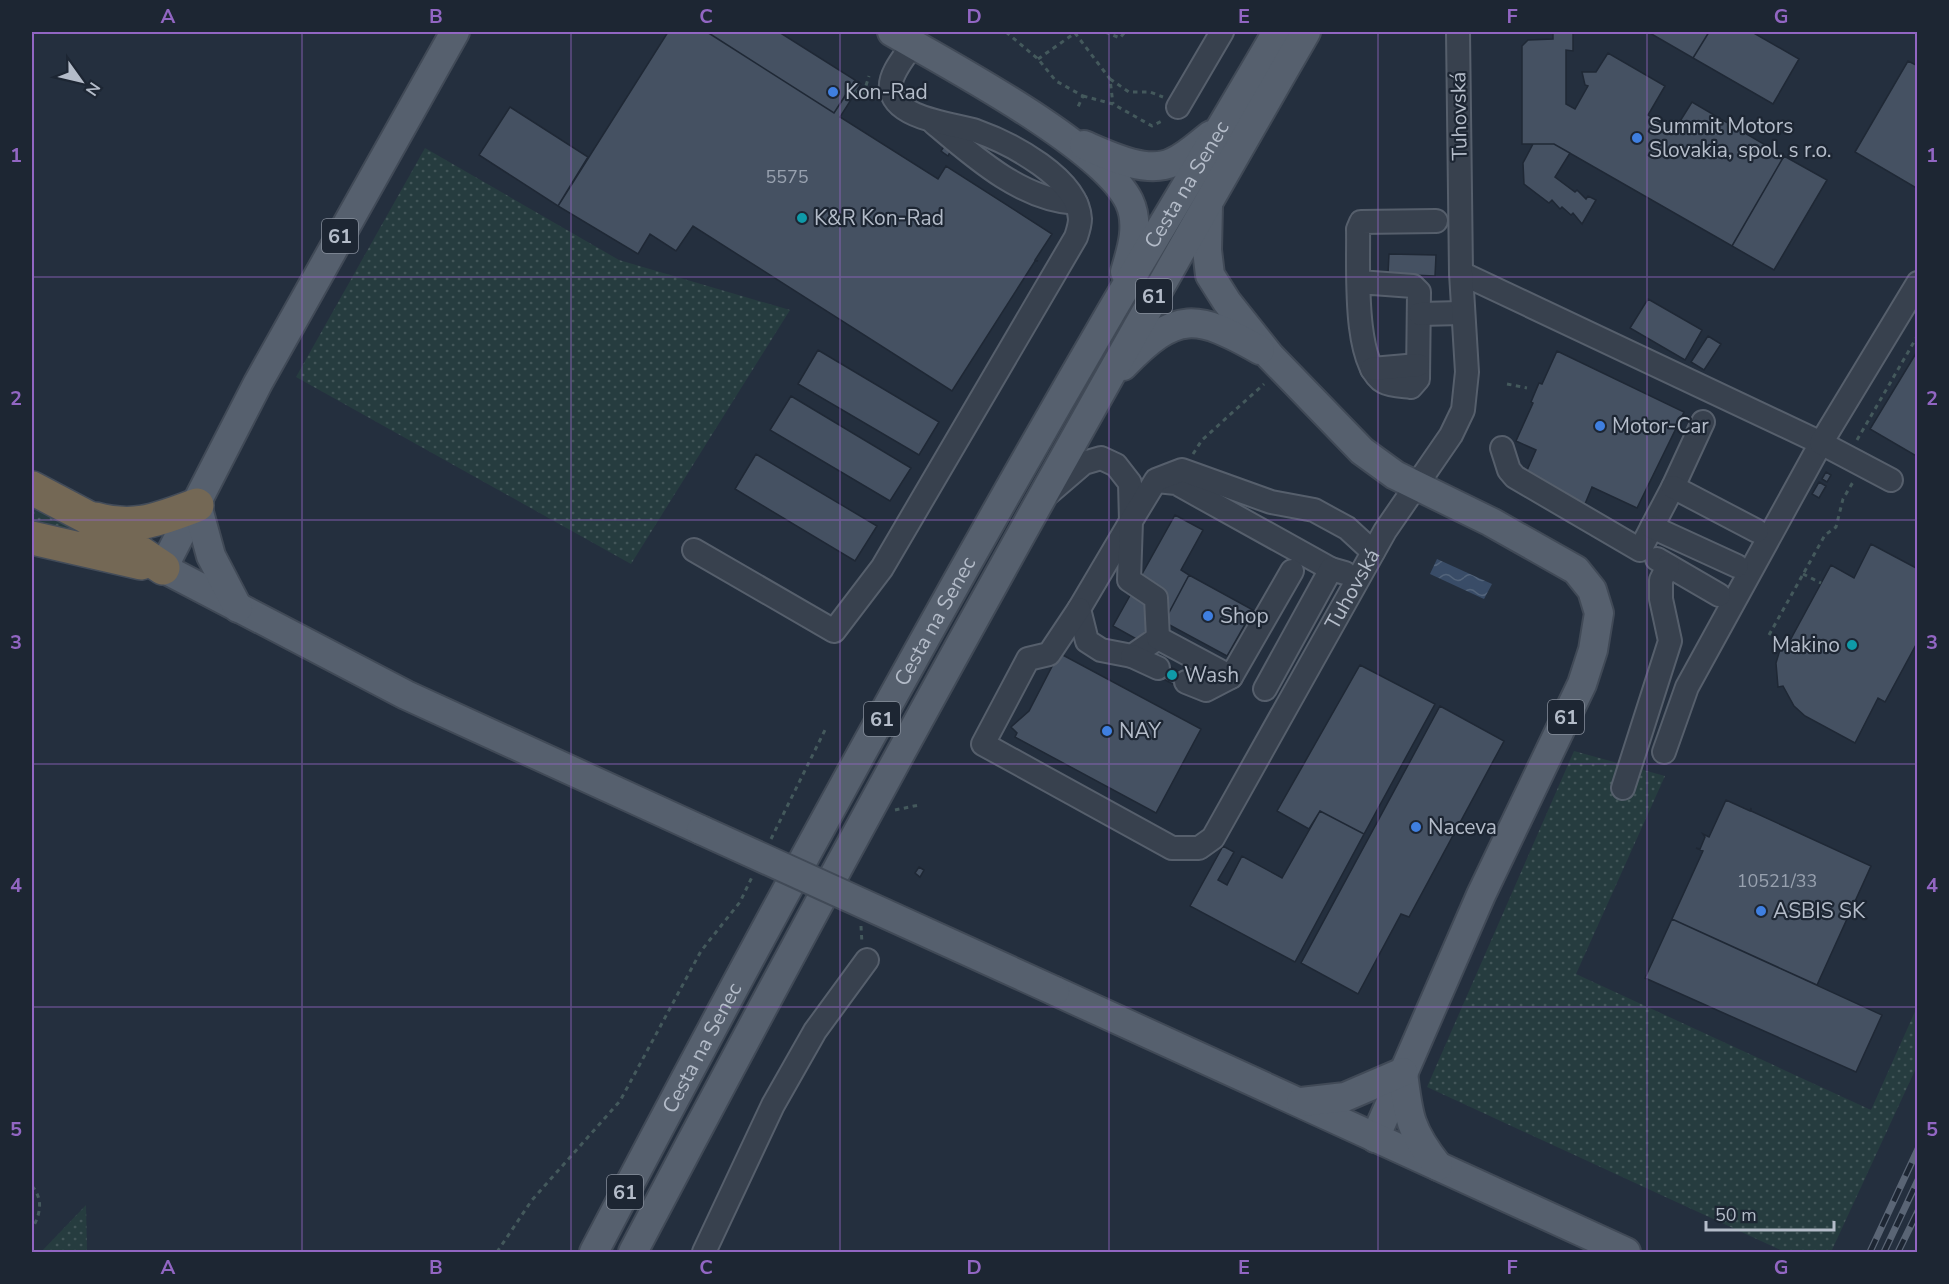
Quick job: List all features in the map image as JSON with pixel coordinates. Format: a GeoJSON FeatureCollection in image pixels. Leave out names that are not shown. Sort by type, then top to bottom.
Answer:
{"type":"FeatureCollection","features":[{"type":"Feature","properties":{"kind":"highway"},"geometry":{"type":"LineString","coordinates":[[32,488],[87,517],[163,568]]}},
{"type":"Feature","properties":{"kind":"highway"},"geometry":{"type":"LineString","coordinates":[[87,517],[133,525],[153,521],[197,505]]}},
{"type":"Feature","properties":{"kind":"highway"},"geometry":{"type":"LineString","coordinates":[[32,538],[163,568]]}},
{"type":"Feature","properties":{"kind":"main road","name":"61"},"geometry":{"type":"LineString","coordinates":[[163,568],[270,363],[455,32]]}},
{"type":"Feature","properties":{"kind":"main road","name":"Cesta na Senec"},"geometry":{"type":"LineString","coordinates":[[594,1252],[786,892],[1113,309],[1277,32]]}},
{"type":"Feature","properties":{"kind":"main road","name":"Cesta na Senec"},"geometry":{"type":"LineString","coordinates":[[633,1252],[779,975],[1035,506],[1306,32]]}},
{"type":"Feature","properties":{"kind":"main road","name":"61"},"geometry":{"type":"LineString","coordinates":[[903,38],[1061,135],[1108,155],[1143,165],[1163,166],[1172,163],[1222,127]]}},
{"type":"Feature","properties":{"kind":"main road","name":"61"},"geometry":{"type":"LineString","coordinates":[[1061,135],[1118,185],[1130,202],[1136,227],[1131,254],[1113,309]]}},
{"type":"Feature","properties":{"kind":"main road","name":"61"},"geometry":{"type":"LineString","coordinates":[[1208,201],[1207,250],[1210,274],[1227,302],[1270,356],[1362,451],[1395,475],[1563,561],[1587,584],[1599,613],[1593,650],[1582,684],[1481,895],[1375,1138]]}},
{"type":"Feature","properties":{"kind":"main road","name":"61"},"geometry":{"type":"LineString","coordinates":[[1100,390],[1141,348],[1176,326],[1193,323],[1216,327],[1270,356]]}},
{"type":"Feature","properties":{"kind":"main road"},"geometry":{"type":"LineString","coordinates":[[197,505],[211,556],[238,608]]}},
{"type":"Feature","properties":{"kind":"main road"},"geometry":{"type":"LineString","coordinates":[[163,568],[416,699],[1626,1252]]}},
{"type":"Feature","properties":{"kind":"main road"},"geometry":{"type":"LineString","coordinates":[[1299,1103],[1345,1097],[1403,1072],[1410,1124],[1418,1142],[1438,1167]]}},
{"type":"Feature","properties":{"kind":"street"},"geometry":{"type":"LineString","coordinates":[[1178,107],[1222,32]]}},
{"type":"Feature","properties":{"kind":"street","name":"Tuhovská"},"geometry":{"type":"LineString","coordinates":[[1079,609],[1049,654],[1028,659],[983,744],[1172,848],[1199,848],[1213,838],[1373,552],[1451,435],[1463,410],[1467,372],[1462,313],[1458,32]]}},
{"type":"Feature","properties":{"kind":"street"},"geometry":{"type":"LineString","coordinates":[[694,550],[834,631],[882,568],[1076,237],[1080,219],[1076,204],[1067,187],[1024,154],[976,131],[930,120],[908,109],[890,89],[903,38]]}},
{"type":"Feature","properties":{"kind":"street"},"geometry":{"type":"LineString","coordinates":[[1359,282],[1413,286],[1419,292],[1418,379],[1411,387],[1386,383],[1372,369],[1361,327],[1359,282],[1358,229],[1361,222],[1436,221]]}},
{"type":"Feature","properties":{"kind":"street"},"geometry":{"type":"LineString","coordinates":[[1461,273],[1821,443],[1892,480]]}},
{"type":"Feature","properties":{"kind":"street"},"geometry":{"type":"LineString","coordinates":[[1664,752],[1687,687],[1821,443],[1917,283]]}},
{"type":"Feature","properties":{"kind":"street"},"geometry":{"type":"LineString","coordinates":[[1420,314],[1462,313]]}},
{"type":"Feature","properties":{"kind":"street"},"geometry":{"type":"LineString","coordinates":[[1640,550],[1703,422]]}},
{"type":"Feature","properties":{"kind":"street"},"geometry":{"type":"LineString","coordinates":[[1502,448],[1509,470],[1515,477],[1719,595]]}},
{"type":"Feature","properties":{"kind":"street"},"geometry":{"type":"LineString","coordinates":[[1035,506],[1084,463],[1101,458],[1116,465],[1130,483],[1129,580],[1156,598],[1158,638]]}},
{"type":"Feature","properties":{"kind":"street"},"geometry":{"type":"LineString","coordinates":[[1158,668],[1132,656],[1101,650],[1087,641],[1079,609],[1156,480],[1182,470],[1271,502],[1314,510],[1347,528],[1373,552]]}},
{"type":"Feature","properties":{"kind":"street"},"geometry":{"type":"LineString","coordinates":[[1156,480],[1176,483],[1331,569],[1359,577]]}},
{"type":"Feature","properties":{"kind":"street"},"geometry":{"type":"LineString","coordinates":[[1673,487],[1757,531]]}},
{"type":"Feature","properties":{"kind":"street"},"geometry":{"type":"LineString","coordinates":[[1652,526],[1737,566]]}},
{"type":"Feature","properties":{"kind":"street"},"geometry":{"type":"LineString","coordinates":[[1623,788],[1670,641],[1661,599],[1661,580],[1668,566]]}},
{"type":"Feature","properties":{"kind":"street"},"geometry":{"type":"LineString","coordinates":[[1265,689],[1331,569]]}},
{"type":"Feature","properties":{"kind":"street"},"geometry":{"type":"LineString","coordinates":[[1186,682],[1206,690],[1233,674],[1292,572]]}},
{"type":"Feature","properties":{"kind":"street"},"geometry":{"type":"LineString","coordinates":[[1132,656],[1158,638]]}},
{"type":"Feature","properties":{"kind":"street"},"geometry":{"type":"LineString","coordinates":[[1158,638],[1290,703]]}},
{"type":"Feature","properties":{"kind":"street"},"geometry":{"type":"LineString","coordinates":[[704,1252],[778,1096],[815,1031],[867,960]]}},
{"type":"Feature","properties":{"kind":"path"},"geometry":{"type":"LineString","coordinates":[[1006,32],[1038,59],[1056,81],[1083,96],[1113,104],[1152,126],[1174,115],[1178,107],[1150,92],[1129,92],[1110,80],[1075,32],[1038,59]]}},
{"type":"Feature","properties":{"kind":"path"},"geometry":{"type":"LineString","coordinates":[[1105,32],[1120,38],[1125,32]]}},
{"type":"Feature","properties":{"kind":"path"},"geometry":{"type":"LineString","coordinates":[[856,91],[863,95],[869,76]]}},
{"type":"Feature","properties":{"kind":"path"},"geometry":{"type":"LineString","coordinates":[[1110,80],[1113,104]]}},
{"type":"Feature","properties":{"kind":"path"},"geometry":{"type":"LineString","coordinates":[[1077,109],[1083,96]]}},
{"type":"Feature","properties":{"kind":"path"},"geometry":{"type":"LineString","coordinates":[[1769,635],[1825,535],[1836,527],[1843,499],[1857,475],[1841,466],[1917,334]]}},
{"type":"Feature","properties":{"kind":"path"},"geometry":{"type":"LineString","coordinates":[[1182,470],[1202,440],[1264,384]]}},
{"type":"Feature","properties":{"kind":"path"},"geometry":{"type":"LineString","coordinates":[[1508,384],[1527,387]]}},
{"type":"Feature","properties":{"kind":"path"},"geometry":{"type":"LineString","coordinates":[[1803,574],[1821,583]]}},
{"type":"Feature","properties":{"kind":"path"},"geometry":{"type":"LineString","coordinates":[[767,848],[825,730]]}},
{"type":"Feature","properties":{"kind":"path"},"geometry":{"type":"LineString","coordinates":[[892,810],[919,806]]}},
{"type":"Feature","properties":{"kind":"path"},"geometry":{"type":"LineString","coordinates":[[497,1252],[532,1200],[620,1101],[701,951],[740,902],[756,870]]}},
{"type":"Feature","properties":{"kind":"path"},"geometry":{"type":"LineString","coordinates":[[860,921],[867,960]]}},
{"type":"Feature","properties":{"kind":"path"},"geometry":{"type":"LineString","coordinates":[[32,1186],[39,1201],[40,1215],[32,1229]]}},
{"type":"Feature","properties":{"kind":"green space"},"geometry":{"type":"Polygon","coordinates":[[[425,148],[619,260],[790,310],[631,564],[296,377],[425,148]]]}},
{"type":"Feature","properties":{"kind":"green space"},"geometry":{"type":"Polygon","coordinates":[[[32,504],[88,538],[32,528],[32,504]]]}},
{"type":"Feature","properties":{"kind":"green space"},"geometry":{"type":"Polygon","coordinates":[[[1574,751],[1665,776],[1576,974],[1871,1110],[1917,1007],[1917,1066],[1831,1252],[1785,1252],[1427,1087],[1574,751]]]}},
{"type":"Feature","properties":{"kind":"green space"},"geometry":{"type":"Polygon","coordinates":[[[86,1205],[87,1252],[41,1252],[86,1205]]]}},
{"type":"Feature","properties":{"kind":"water"},"geometry":{"type":"Polygon","coordinates":[[[1437,559],[1492,584],[1484,599],[1430,574],[1437,559]]]}},
{"type":"Feature","properties":{"kind":"building","name":"K&R Kon-Rad"},"geometry":{"type":"Polygon","coordinates":[[[668,32],[707,32],[834,113],[855,81],[861,84],[840,117],[938,179],[946,166],[1052,234],[1035,260],[1038,261],[1035,261],[952,391],[693,226],[676,251],[650,234],[638,254],[558,206],[668,32]]]}},
{"type":"Feature","properties":{"kind":"building"},"geometry":{"type":"Polygon","coordinates":[[[707,32],[779,32],[855,80],[834,113],[707,32]]]}},
{"type":"Feature","properties":{"kind":"building","name":"Summit Motors Slovakia, spol. s r.o."},"geometry":{"type":"Polygon","coordinates":[[[1553,32],[1573,32],[1573,51],[1566,50],[1566,104],[1575,109],[1588,86],[1585,85],[1582,72],[1596,72],[1608,53],[1665,86],[1648,115],[1674,131],[1692,102],[1784,156],[1732,246],[1554,144],[1522,144],[1522,46],[1528,40],[1553,39],[1553,32]]]}},
{"type":"Feature","properties":{"kind":"building"},"geometry":{"type":"Polygon","coordinates":[[[1648,32],[1709,32],[1693,58],[1648,32]]]}},
{"type":"Feature","properties":{"kind":"building"},"geometry":{"type":"Polygon","coordinates":[[[1709,32],[1752,32],[1799,59],[1773,104],[1693,58],[1709,32]]]}},
{"type":"Feature","properties":{"kind":"building"},"geometry":{"type":"Polygon","coordinates":[[[1908,61],[1918,66],[1918,189],[1855,152],[1908,61]]]}},
{"type":"Feature","properties":{"kind":"building"},"geometry":{"type":"Polygon","coordinates":[[[510,107],[588,157],[558,206],[479,155],[510,107]]]}},
{"type":"Feature","properties":{"kind":"building"},"geometry":{"type":"Polygon","coordinates":[[[1533,144],[1554,144],[1570,153],[1555,177],[1575,192],[1577,190],[1586,199],[1588,196],[1596,200],[1582,224],[1573,213],[1571,215],[1562,207],[1560,209],[1552,200],[1549,203],[1524,184],[1523,163],[1533,144]]]}},
{"type":"Feature","properties":{"kind":"building"},"geometry":{"type":"Polygon","coordinates":[[[945,145],[951,150],[948,156],[941,151],[945,145]]]}},
{"type":"Feature","properties":{"kind":"building"},"geometry":{"type":"Polygon","coordinates":[[[1784,156],[1827,180],[1774,270],[1732,246],[1784,156]]]}},
{"type":"Feature","properties":{"kind":"building"},"geometry":{"type":"Polygon","coordinates":[[[1389,254],[1436,255],[1435,276],[1388,274],[1389,254]]]}},
{"type":"Feature","properties":{"kind":"building"},"geometry":{"type":"Polygon","coordinates":[[[1648,299],[1702,330],[1685,360],[1630,328],[1648,299]]]}},
{"type":"Feature","properties":{"kind":"building"},"geometry":{"type":"Polygon","coordinates":[[[1708,336],[1721,344],[1704,370],[1691,362],[1708,336]]]}},
{"type":"Feature","properties":{"kind":"building"},"geometry":{"type":"Polygon","coordinates":[[[818,350],[939,422],[919,455],[798,384],[818,350]]]}},
{"type":"Feature","properties":{"kind":"building"},"geometry":{"type":"Polygon","coordinates":[[[1918,350],[1918,457],[1870,429],[1918,350]]]}},
{"type":"Feature","properties":{"kind":"building","name":"Motor-Car"},"geometry":{"type":"Polygon","coordinates":[[[1557,351],[1684,412],[1637,508],[1592,487],[1585,504],[1525,475],[1536,450],[1516,441],[1539,383],[1542,384],[1557,351]]]}},
{"type":"Feature","properties":{"kind":"building"},"geometry":{"type":"Polygon","coordinates":[[[791,396],[911,468],[890,501],[770,430],[791,396]]]}},
{"type":"Feature","properties":{"kind":"building"},"geometry":{"type":"Polygon","coordinates":[[[756,454],[877,526],[855,561],[735,489],[756,454]]]}},
{"type":"Feature","properties":{"kind":"building"},"geometry":{"type":"Polygon","coordinates":[[[1826,472],[1831,475],[1827,482],[1822,479],[1826,472]]]}},
{"type":"Feature","properties":{"kind":"building"},"geometry":{"type":"Polygon","coordinates":[[[1819,482],[1826,486],[1819,498],[1812,494],[1819,482]]]}},
{"type":"Feature","properties":{"kind":"building"},"geometry":{"type":"Polygon","coordinates":[[[1175,515],[1203,530],[1181,570],[1189,575],[1164,622],[1154,617],[1140,641],[1113,626],[1175,515]]]}},
{"type":"Feature","properties":{"kind":"building","name":"Makino"},"geometry":{"type":"Polygon","coordinates":[[[1871,544],[1918,569],[1918,641],[1885,702],[1878,698],[1855,743],[1805,716],[1794,706],[1783,686],[1778,687],[1776,663],[1782,643],[1787,646],[1831,565],[1854,578],[1871,544]]]}},
{"type":"Feature","properties":{"kind":"building","name":"Shop"},"geometry":{"type":"Polygon","coordinates":[[[1189,575],[1253,610],[1227,656],[1164,622],[1189,575]]]}},
{"type":"Feature","properties":{"kind":"building","name":"NAY"},"geometry":{"type":"Polygon","coordinates":[[[1059,653],[1201,729],[1156,813],[1015,737],[1017,733],[1011,727],[1029,711],[1059,653]]]}},
{"type":"Feature","properties":{"kind":"building","name":"Wash"},"geometry":{"type":"Polygon","coordinates":[[[1161,662],[1189,677],[1182,689],[1154,674],[1161,662]]]}},
{"type":"Feature","properties":{"kind":"building"},"geometry":{"type":"Polygon","coordinates":[[[1360,665],[1435,704],[1364,834],[1320,811],[1309,829],[1277,811],[1360,665]]]}},
{"type":"Feature","properties":{"kind":"building","name":"Naceva"},"geometry":{"type":"Polygon","coordinates":[[[1440,706],[1504,741],[1409,917],[1401,914],[1358,994],[1301,963],[1440,706]]]}},
{"type":"Feature","properties":{"kind":"building"},"geometry":{"type":"Polygon","coordinates":[[[1726,800],[1750,811],[1751,808],[1751,811],[1871,866],[1817,985],[1672,919],[1703,851],[1696,848],[1700,849],[1705,837],[1703,834],[1709,837],[1726,800]]]}},
{"type":"Feature","properties":{"kind":"building"},"geometry":{"type":"Polygon","coordinates":[[[1320,811],[1364,834],[1295,962],[1190,906],[1223,846],[1234,852],[1218,880],[1227,885],[1242,856],[1282,878],[1320,811]]]}},
{"type":"Feature","properties":{"kind":"building"},"geometry":{"type":"Polygon","coordinates":[[[919,867],[924,870],[920,877],[915,873],[919,867]]]}},
{"type":"Feature","properties":{"kind":"building"},"geometry":{"type":"Polygon","coordinates":[[[1672,919],[1882,1015],[1856,1072],[1645,978],[1672,919]]]}},
{"type":"Feature","properties":{"kind":"railway"},"geometry":{"type":"LineString","coordinates":[[1870,1252],[1918,1149]]}},
{"type":"Feature","properties":{"kind":"railway"},"geometry":{"type":"LineString","coordinates":[[1884,1252],[1918,1180]]}},
{"type":"Feature","properties":{"kind":"railway"},"geometry":{"type":"LineString","coordinates":[[1898,1252],[1918,1211]]}},
{"type":"Feature","properties":{"kind":"place","name":"Kon-Rad"},"geometry":{"type":"Point","coordinates":[833,92]}},
{"type":"Feature","properties":{"kind":"place","name":"Summit Motors Slovakia, spol. s r.o."},"geometry":{"type":"Point","coordinates":[1637,138]}},
{"type":"Feature","properties":{"kind":"place","name":"K&R Kon-Rad"},"geometry":{"type":"Point","coordinates":[802,218]}},
{"type":"Feature","properties":{"kind":"place","name":"Motor-Car"},"geometry":{"type":"Point","coordinates":[1600,426]}},
{"type":"Feature","properties":{"kind":"place","name":"Shop"},"geometry":{"type":"Point","coordinates":[1208,616]}},
{"type":"Feature","properties":{"kind":"place","name":"Makino"},"geometry":{"type":"Point","coordinates":[1852,645]}},
{"type":"Feature","properties":{"kind":"place","name":"Wash"},"geometry":{"type":"Point","coordinates":[1172,675]}},
{"type":"Feature","properties":{"kind":"place","name":"NAY"},"geometry":{"type":"Point","coordinates":[1107,731]}},
{"type":"Feature","properties":{"kind":"place","name":"Naceva"},"geometry":{"type":"Point","coordinates":[1416,827]}},
{"type":"Feature","properties":{"kind":"place","name":"ASBIS SK"},"geometry":{"type":"Point","coordinates":[1761,911]}}]}
